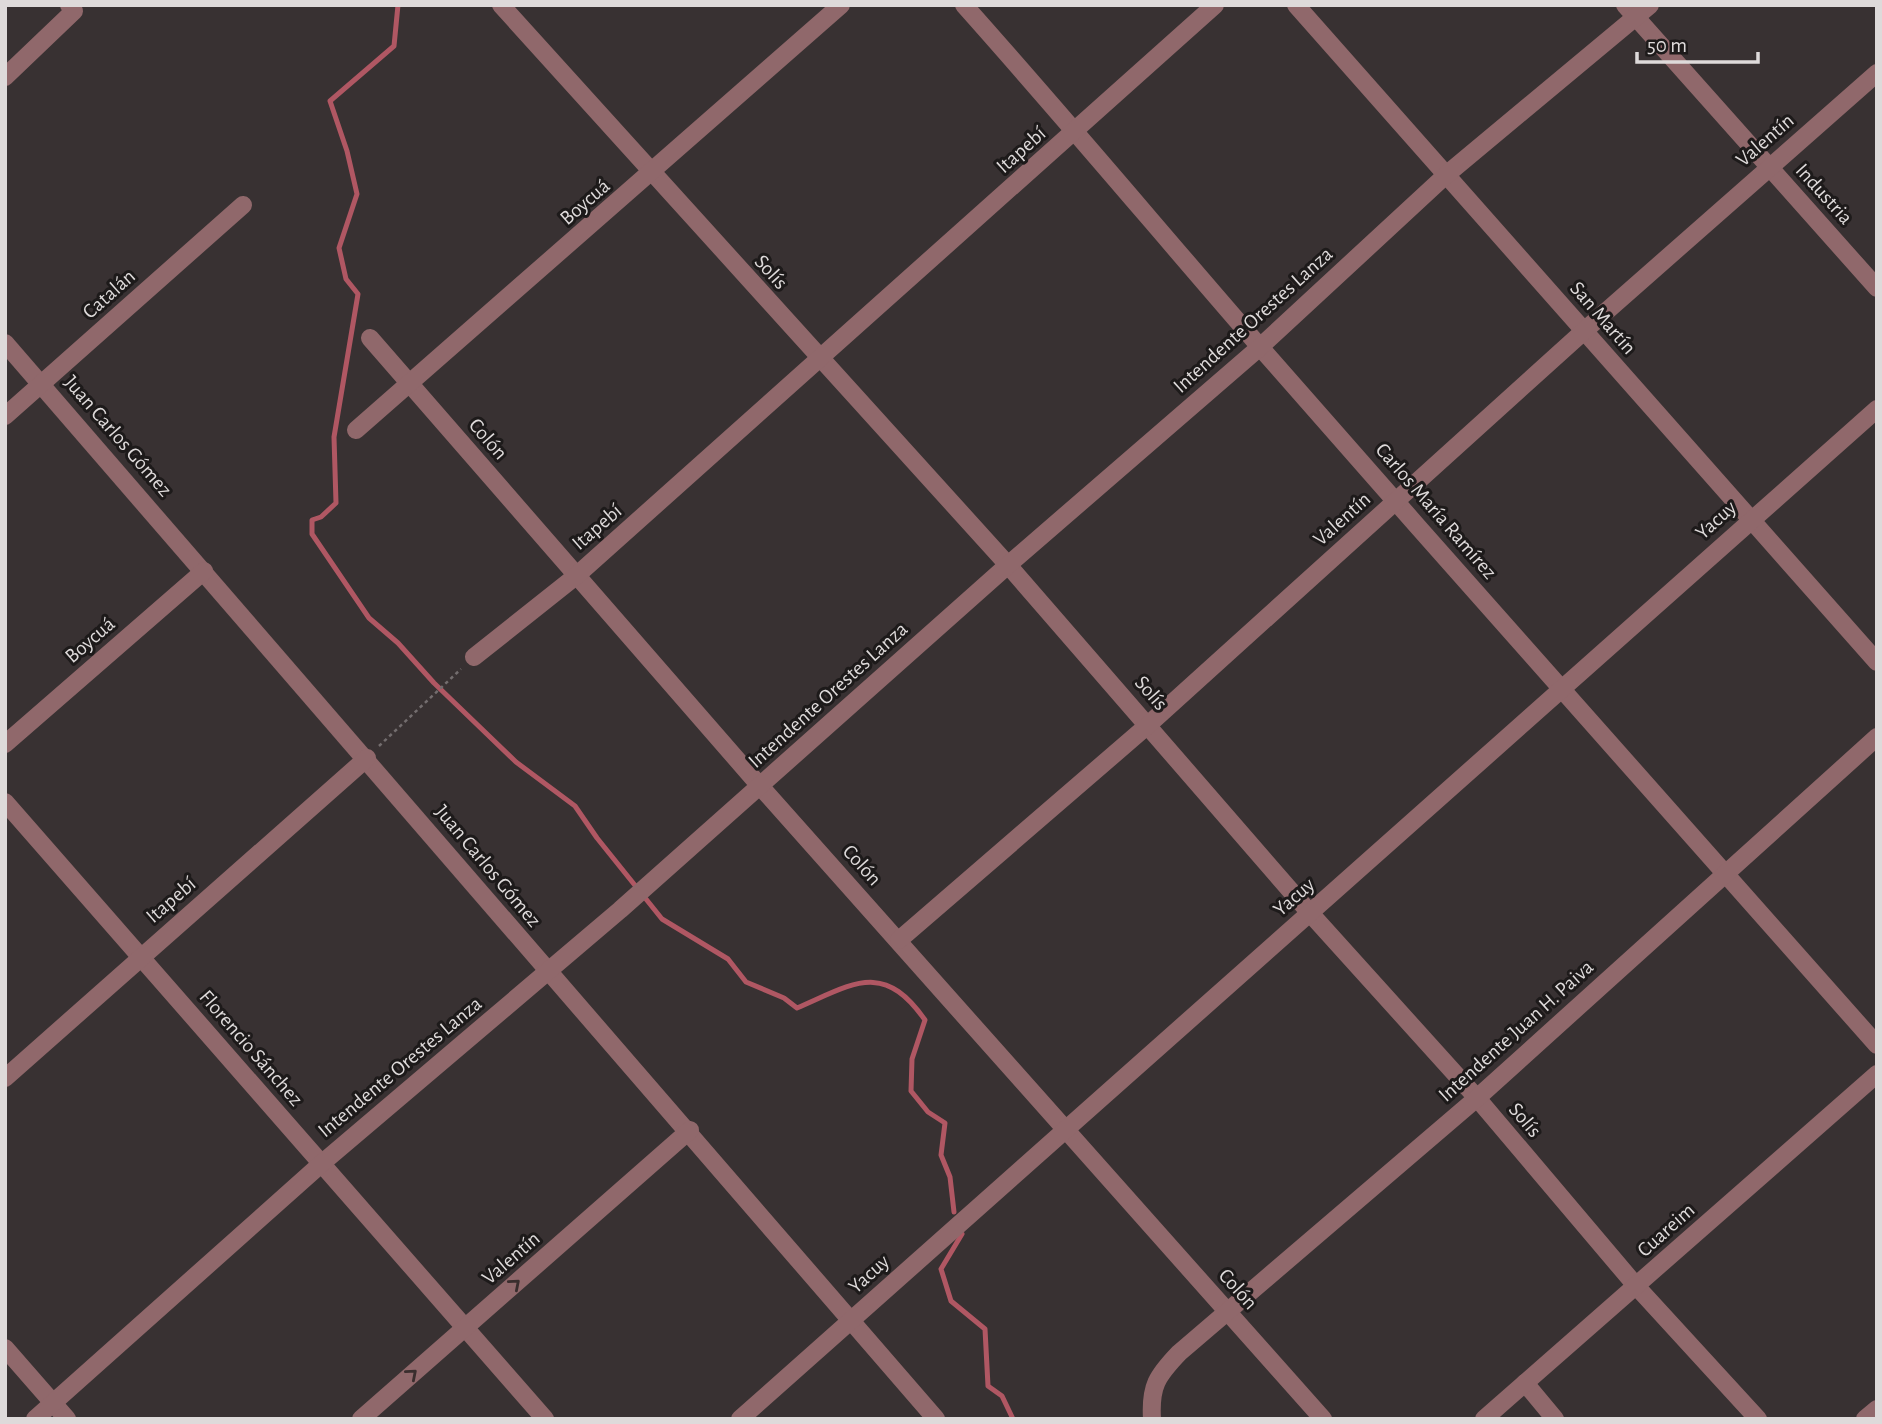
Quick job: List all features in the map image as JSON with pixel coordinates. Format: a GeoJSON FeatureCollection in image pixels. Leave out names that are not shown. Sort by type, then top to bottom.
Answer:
{"type":"FeatureCollection","features":[{"type":"Feature","properties":{"kind":"street","name":"Solís"},"geometry":{"type":"LineString","coordinates":[[501,5],[651,174],[1008,565],[1310,914],[1477,1098],[1637,1287],[1758,1419]]}},
{"type":"Feature","properties":{"kind":"street","name":"Boycuá"},"geometry":{"type":"LineString","coordinates":[[356,430],[841,5]]}},
{"type":"Feature","properties":{"kind":"street","name":"Carlos María Ramírez"},"geometry":{"type":"LineString","coordinates":[[964,5],[1077,131],[1260,347],[1397,500],[1560,690],[1877,1045]]}},
{"type":"Feature","properties":{"kind":"street","name":"Itapebí"},"geometry":{"type":"LineString","coordinates":[[474,657],[576,576],[821,360],[1215,5]]}},
{"type":"Feature","properties":{"kind":"street","name":"San Martín"},"geometry":{"type":"LineString","coordinates":[[1296,5],[1877,662]]}},
{"type":"Feature","properties":{"kind":"street"},"geometry":{"type":"LineString","coordinates":[[5,77],[72,8]]}},
{"type":"Feature","properties":{"kind":"street","name":"Intendente Orestes Lanza"},"geometry":{"type":"LineString","coordinates":[[35,1419],[321,1164],[620,910],[1008,565],[1260,347],[1446,175],[1637,9]]}},
{"type":"Feature","properties":{"kind":"street","name":"Industria"},"geometry":{"type":"LineString","coordinates":[[1637,9],[1769,167],[1877,288]]}},
{"type":"Feature","properties":{"kind":"street","name":"Valentín"},"geometry":{"type":"LineString","coordinates":[[899,940],[1148,725],[1584,331],[1877,73]]}},
{"type":"Feature","properties":{"kind":"street","name":"Catalán"},"geometry":{"type":"LineString","coordinates":[[5,416],[243,205]]}},
{"type":"Feature","properties":{"kind":"street","name":"Colón"},"geometry":{"type":"LineString","coordinates":[[370,338],[760,786],[1323,1419]]}},
{"type":"Feature","properties":{"kind":"street","name":"Juan Carlos Gómez"},"geometry":{"type":"LineString","coordinates":[[5,343],[367,758],[548,971],[690,1130],[936,1419]]}},
{"type":"Feature","properties":{"kind":"street","name":"Yacuy"},"geometry":{"type":"LineString","coordinates":[[740,1419],[1877,409]]}},
{"type":"Feature","properties":{"kind":"street","name":"Boycuá"},"geometry":{"type":"LineString","coordinates":[[5,744],[204,571]]}},
{"type":"Feature","properties":{"kind":"street","name":"Intendente Juan H. Paiva"},"geometry":{"type":"LineString","coordinates":[[1152,1419],[1151,1397],[1159,1374],[1180,1353],[1477,1098],[1877,737]]}},
{"type":"Feature","properties":{"kind":"street","name":"Itapebí"},"geometry":{"type":"LineString","coordinates":[[5,1077],[367,758]]}},
{"type":"Feature","properties":{"kind":"street","name":"Florencio Sánchez"},"geometry":{"type":"LineString","coordinates":[[5,802],[545,1419]]}},
{"type":"Feature","properties":{"kind":"street","name":"Cuareim"},"geometry":{"type":"LineString","coordinates":[[1484,1419],[1877,1074]]}},
{"type":"Feature","properties":{"kind":"street","name":"Valentín"},"geometry":{"type":"LineString","coordinates":[[361,1419],[690,1130]]}},
{"type":"Feature","properties":{"kind":"street"},"geometry":{"type":"LineString","coordinates":[[5,1348],[67,1419]]}},
{"type":"Feature","properties":{"kind":"street"},"geometry":{"type":"LineString","coordinates":[[1525,1383],[1555,1419]]}},
{"type":"Feature","properties":{"kind":"street"},"geometry":{"type":"LineString","coordinates":[[1865,1419],[1877,1409]]}},
{"type":"Feature","properties":{"kind":"path"},"geometry":{"type":"LineString","coordinates":[[367,758],[474,657]]}},
{"type":"Feature","properties":{"kind":"waterway"},"geometry":{"type":"LineString","coordinates":[[398,5],[394,46],[330,101],[347,151],[357,194],[339,248],[346,279],[358,294],[334,437],[336,503],[321,517],[312,520],[312,534],[369,618],[398,643],[434,683],[516,762],[575,806],[662,919],[728,959],[746,982],[784,998],[797,1008],[835,991],[866,982],[895,989],[910,1001],[925,1020],[912,1059],[911,1091],[928,1112],[945,1123],[941,1155],[950,1177],[954,1212]]}},
{"type":"Feature","properties":{"kind":"waterway"},"geometry":{"type":"LineString","coordinates":[[962,1234],[941,1269],[951,1301],[985,1329],[988,1386],[1002,1396],[1013,1419]]}}]}
